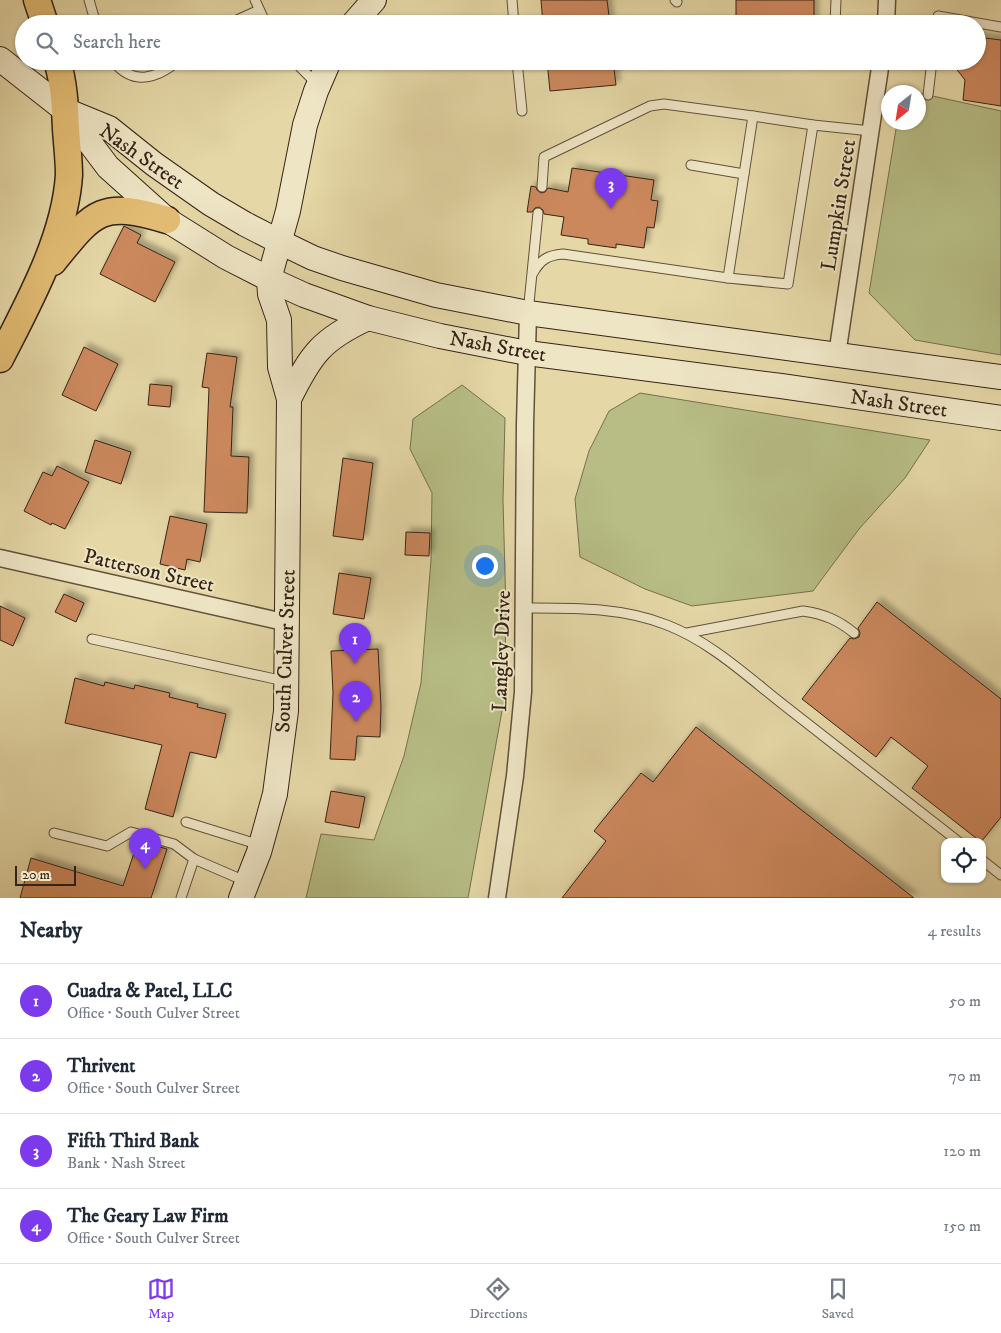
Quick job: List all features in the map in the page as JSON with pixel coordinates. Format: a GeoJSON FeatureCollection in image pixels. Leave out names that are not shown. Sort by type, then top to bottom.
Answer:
{"type":"FeatureCollection","features":[{"type":"Feature","properties":{"kind":"main road"},"geometry":{"type":"LineString","coordinates":[[37,0],[42,15]]}},
{"type":"Feature","properties":{"kind":"main road"},"geometry":{"type":"LineString","coordinates":[[0,359],[41,276],[59,225],[68,175],[65,110],[58,70]]}},
{"type":"Feature","properties":{"kind":"main road"},"geometry":{"type":"LineString","coordinates":[[41,276],[77,232],[91,220],[107,211],[140,212],[167,220]]}},
{"type":"Feature","properties":{"kind":"street"},"geometry":{"type":"LineString","coordinates":[[362,15],[374,0]]}},
{"type":"Feature","properties":{"kind":"street"},"geometry":{"type":"LineString","coordinates":[[886,15],[887,0]]}},
{"type":"Feature","properties":{"kind":"street","name":"Nash Street"},"geometry":{"type":"LineString","coordinates":[[0,59],[65,110],[108,167],[167,220],[226,257],[269,279],[304,295],[368,318],[440,336],[527,353],[790,387],[1001,418]]}},
{"type":"Feature","properties":{"kind":"street"},"geometry":{"type":"LineString","coordinates":[[289,399],[280,367],[279,320],[270,294],[269,279],[280,242],[305,125],[325,70]]}},
{"type":"Feature","properties":{"kind":"street","name":"Lumpkin Street"},"geometry":{"type":"LineString","coordinates":[[837,354],[880,70]]}},
{"type":"Feature","properties":{"kind":"street","name":"Nash Street"},"geometry":{"type":"LineString","coordinates":[[65,110],[109,128],[154,164],[211,204],[245,224],[323,261],[391,283],[436,295],[528,313],[1001,377]]}},
{"type":"Feature","properties":{"kind":"street","name":"Langley Drive"},"geometry":{"type":"LineString","coordinates":[[497,898],[515,776],[523,692],[525,424],[528,313]]}},
{"type":"Feature","properties":{"kind":"street"},"geometry":{"type":"LineString","coordinates":[[289,399],[314,354],[340,332],[368,318]]}},
{"type":"Feature","properties":{"kind":"street","name":"South Culver Street"},"geometry":{"type":"LineString","coordinates":[[245,890],[261,845],[275,794],[286,711],[289,399]]}},
{"type":"Feature","properties":{"kind":"street","name":"Patterson Street"},"geometry":{"type":"LineString","coordinates":[[0,558],[288,623]]}},
{"type":"Feature","properties":{"kind":"lane"},"geometry":{"type":"LineString","coordinates":[[89,0],[93,15]]}},
{"type":"Feature","properties":{"kind":"lane"},"geometry":{"type":"LineString","coordinates":[[255,0],[262,15]]}},
{"type":"Feature","properties":{"kind":"lane"},"geometry":{"type":"LineString","coordinates":[[512,0],[513,15]]}},
{"type":"Feature","properties":{"kind":"lane"},"geometry":{"type":"LineString","coordinates":[[835,15],[836,0]]}},
{"type":"Feature","properties":{"kind":"lane"},"geometry":{"type":"LineString","coordinates":[[248,15],[259,10]]}},
{"type":"Feature","properties":{"kind":"lane"},"geometry":{"type":"LineString","coordinates":[[986,24],[1001,27]]}},
{"type":"Feature","properties":{"kind":"lane"},"geometry":{"type":"LineString","coordinates":[[121,70],[132,76],[145,78],[158,75],[165,70]]}},
{"type":"Feature","properties":{"kind":"lane"},"geometry":{"type":"LineString","coordinates":[[303,70],[318,85]]}},
{"type":"Feature","properties":{"kind":"lane"},"geometry":{"type":"LineString","coordinates":[[518,70],[522,111]]}},
{"type":"Feature","properties":{"kind":"lane"},"geometry":{"type":"LineString","coordinates":[[928,95],[931,70]]}},
{"type":"Feature","properties":{"kind":"lane"},"geometry":{"type":"LineString","coordinates":[[542,188],[544,157],[650,106],[664,104],[813,125],[871,131]]}},
{"type":"Feature","properties":{"kind":"lane"},"geometry":{"type":"LineString","coordinates":[[728,278],[753,116]]}},
{"type":"Feature","properties":{"kind":"lane"},"geometry":{"type":"LineString","coordinates":[[533,273],[545,258],[563,254],[728,278],[788,284],[813,125]]}},
{"type":"Feature","properties":{"kind":"lane"},"geometry":{"type":"LineString","coordinates":[[691,165],[744,174]]}},
{"type":"Feature","properties":{"kind":"lane"},"geometry":{"type":"LineString","coordinates":[[528,313],[538,213]]}},
{"type":"Feature","properties":{"kind":"lane"},"geometry":{"type":"LineString","coordinates":[[525,608],[582,608],[615,611],[641,616],[687,633],[730,664],[954,838]]}},
{"type":"Feature","properties":{"kind":"lane"},"geometry":{"type":"LineString","coordinates":[[687,633],[803,611],[819,613],[838,620],[854,632]]}},
{"type":"Feature","properties":{"kind":"lane"},"geometry":{"type":"LineString","coordinates":[[92,640],[287,680]]}},
{"type":"Feature","properties":{"kind":"lane"},"geometry":{"type":"LineString","coordinates":[[186,822],[261,845]]}},
{"type":"Feature","properties":{"kind":"lane"},"geometry":{"type":"LineString","coordinates":[[54,833],[108,846],[131,832],[174,844],[194,859],[245,890]]}},
{"type":"Feature","properties":{"kind":"lane"},"geometry":{"type":"LineString","coordinates":[[181,898],[194,859]]}},
{"type":"Feature","properties":{"kind":"lane"},"geometry":{"type":"LineString","coordinates":[[986,863],[1001,875]]}},
{"type":"Feature","properties":{"kind":"green space"},"geometry":{"type":"Polygon","coordinates":[[[926,95],[1001,111],[1001,355],[915,340],[869,293],[896,130],[926,130],[926,95]]]}},
{"type":"Feature","properties":{"kind":"green space"},"geometry":{"type":"Polygon","coordinates":[[[462,385],[505,418],[503,499],[506,613],[504,700],[468,898],[306,898],[321,834],[374,840],[404,756],[421,683],[431,560],[432,493],[410,449],[413,419],[462,385]]]}},
{"type":"Feature","properties":{"kind":"green space"},"geometry":{"type":"Polygon","coordinates":[[[640,393],[930,440],[905,478],[859,529],[813,591],[692,606],[645,589],[580,557],[575,499],[589,451],[609,411],[640,393]]]}},
{"type":"Feature","properties":{"kind":"building"},"geometry":{"type":"Polygon","coordinates":[[[541,0],[607,0],[609,15],[542,15],[541,0]]]}},
{"type":"Feature","properties":{"kind":"building"},"geometry":{"type":"Polygon","coordinates":[[[736,0],[814,0],[814,15],[736,15],[736,0]]]}},
{"type":"Feature","properties":{"kind":"building"},"geometry":{"type":"Polygon","coordinates":[[[986,38],[1001,40],[1001,106],[963,100],[965,80],[957,70],[986,70],[986,38]]]}},
{"type":"Feature","properties":{"kind":"building"},"geometry":{"type":"Polygon","coordinates":[[[548,70],[614,70],[616,85],[550,91],[548,70]]]}},
{"type":"Feature","properties":{"kind":"building"},"geometry":{"type":"Polygon","coordinates":[[[572,168],[654,180],[651,200],[658,201],[654,228],[647,227],[644,248],[616,244],[616,248],[588,244],[588,239],[561,235],[564,217],[544,214],[543,210],[539,207],[535,208],[532,212],[527,212],[531,186],[536,187],[541,193],[545,192],[548,188],[568,192],[572,168]]]}},
{"type":"Feature","properties":{"kind":"building"},"geometry":{"type":"Polygon","coordinates":[[[124,226],[141,235],[137,243],[175,262],[155,302],[100,274],[124,226]]]}},
{"type":"Feature","properties":{"kind":"building"},"geometry":{"type":"Polygon","coordinates":[[[84,347],[118,364],[96,411],[62,395],[84,347]]]}},
{"type":"Feature","properties":{"kind":"building"},"geometry":{"type":"Polygon","coordinates":[[[207,353],[237,357],[230,407],[233,407],[231,456],[249,457],[247,513],[204,512],[209,388],[202,387],[207,353]]]}},
{"type":"Feature","properties":{"kind":"building"},"geometry":{"type":"Polygon","coordinates":[[[150,384],[172,386],[170,407],[148,405],[150,384]]]}},
{"type":"Feature","properties":{"kind":"building"},"geometry":{"type":"Polygon","coordinates":[[[95,440],[131,452],[121,484],[85,472],[95,440]]]}},
{"type":"Feature","properties":{"kind":"building"},"geometry":{"type":"Polygon","coordinates":[[[343,458],[373,463],[363,540],[333,536],[343,458]]]}},
{"type":"Feature","properties":{"kind":"building"},"geometry":{"type":"Polygon","coordinates":[[[57,466],[89,482],[65,529],[52,523],[51,525],[24,511],[43,472],[52,476],[57,466]]]}},
{"type":"Feature","properties":{"kind":"building"},"geometry":{"type":"Polygon","coordinates":[[[170,516],[207,524],[200,562],[187,559],[185,570],[160,564],[170,516]]]}},
{"type":"Feature","properties":{"kind":"building"},"geometry":{"type":"Polygon","coordinates":[[[406,532],[430,533],[429,556],[405,555],[406,532]]]}},
{"type":"Feature","properties":{"kind":"building"},"geometry":{"type":"Polygon","coordinates":[[[339,573],[371,578],[364,619],[333,614],[339,573]]]}},
{"type":"Feature","properties":{"kind":"building"},"geometry":{"type":"Polygon","coordinates":[[[64,594],[84,603],[76,622],[55,612],[64,594]]]}},
{"type":"Feature","properties":{"kind":"building"},"geometry":{"type":"Polygon","coordinates":[[[877,602],[1001,699],[1001,817],[984,838],[976,838],[912,788],[928,766],[891,737],[876,757],[802,699],[850,638],[859,637],[858,628],[877,602]]]}},
{"type":"Feature","properties":{"kind":"building"},"geometry":{"type":"Polygon","coordinates":[[[0,606],[25,618],[13,646],[0,640],[0,606]]]}},
{"type":"Feature","properties":{"kind":"building"},"geometry":{"type":"Polygon","coordinates":[[[378,649],[381,707],[380,737],[357,736],[355,760],[330,759],[333,693],[331,651],[378,649]]]}},
{"type":"Feature","properties":{"kind":"building"},"geometry":{"type":"Polygon","coordinates":[[[75,678],[104,686],[105,682],[134,689],[135,685],[170,693],[169,697],[198,704],[197,707],[226,714],[216,758],[190,752],[173,817],[145,809],[162,745],[65,723],[75,678]]]}},
{"type":"Feature","properties":{"kind":"building"},"geometry":{"type":"Polygon","coordinates":[[[696,727],[914,898],[562,898],[606,841],[594,831],[641,773],[653,782],[696,727]]]}},
{"type":"Feature","properties":{"kind":"building"},"geometry":{"type":"Polygon","coordinates":[[[331,791],[365,797],[359,828],[325,822],[331,791]]]}},
{"type":"Feature","properties":{"kind":"building"},"geometry":{"type":"Polygon","coordinates":[[[138,841],[167,849],[151,898],[20,898],[31,858],[123,886],[138,841]]]}},
{"type":"Feature","properties":{"kind":"place","name":"Fifth Third Bank"},"geometry":{"type":"Point","coordinates":[611,209]}},
{"type":"Feature","properties":{"kind":"place","name":"Cuadra & Patel, LLC"},"geometry":{"type":"Point","coordinates":[355,664]}},
{"type":"Feature","properties":{"kind":"place","name":"Thrivent"},"geometry":{"type":"Point","coordinates":[356,722]}},
{"type":"Feature","properties":{"kind":"place","name":"The Geary Law Firm"},"geometry":{"type":"Point","coordinates":[145,869]}}]}
